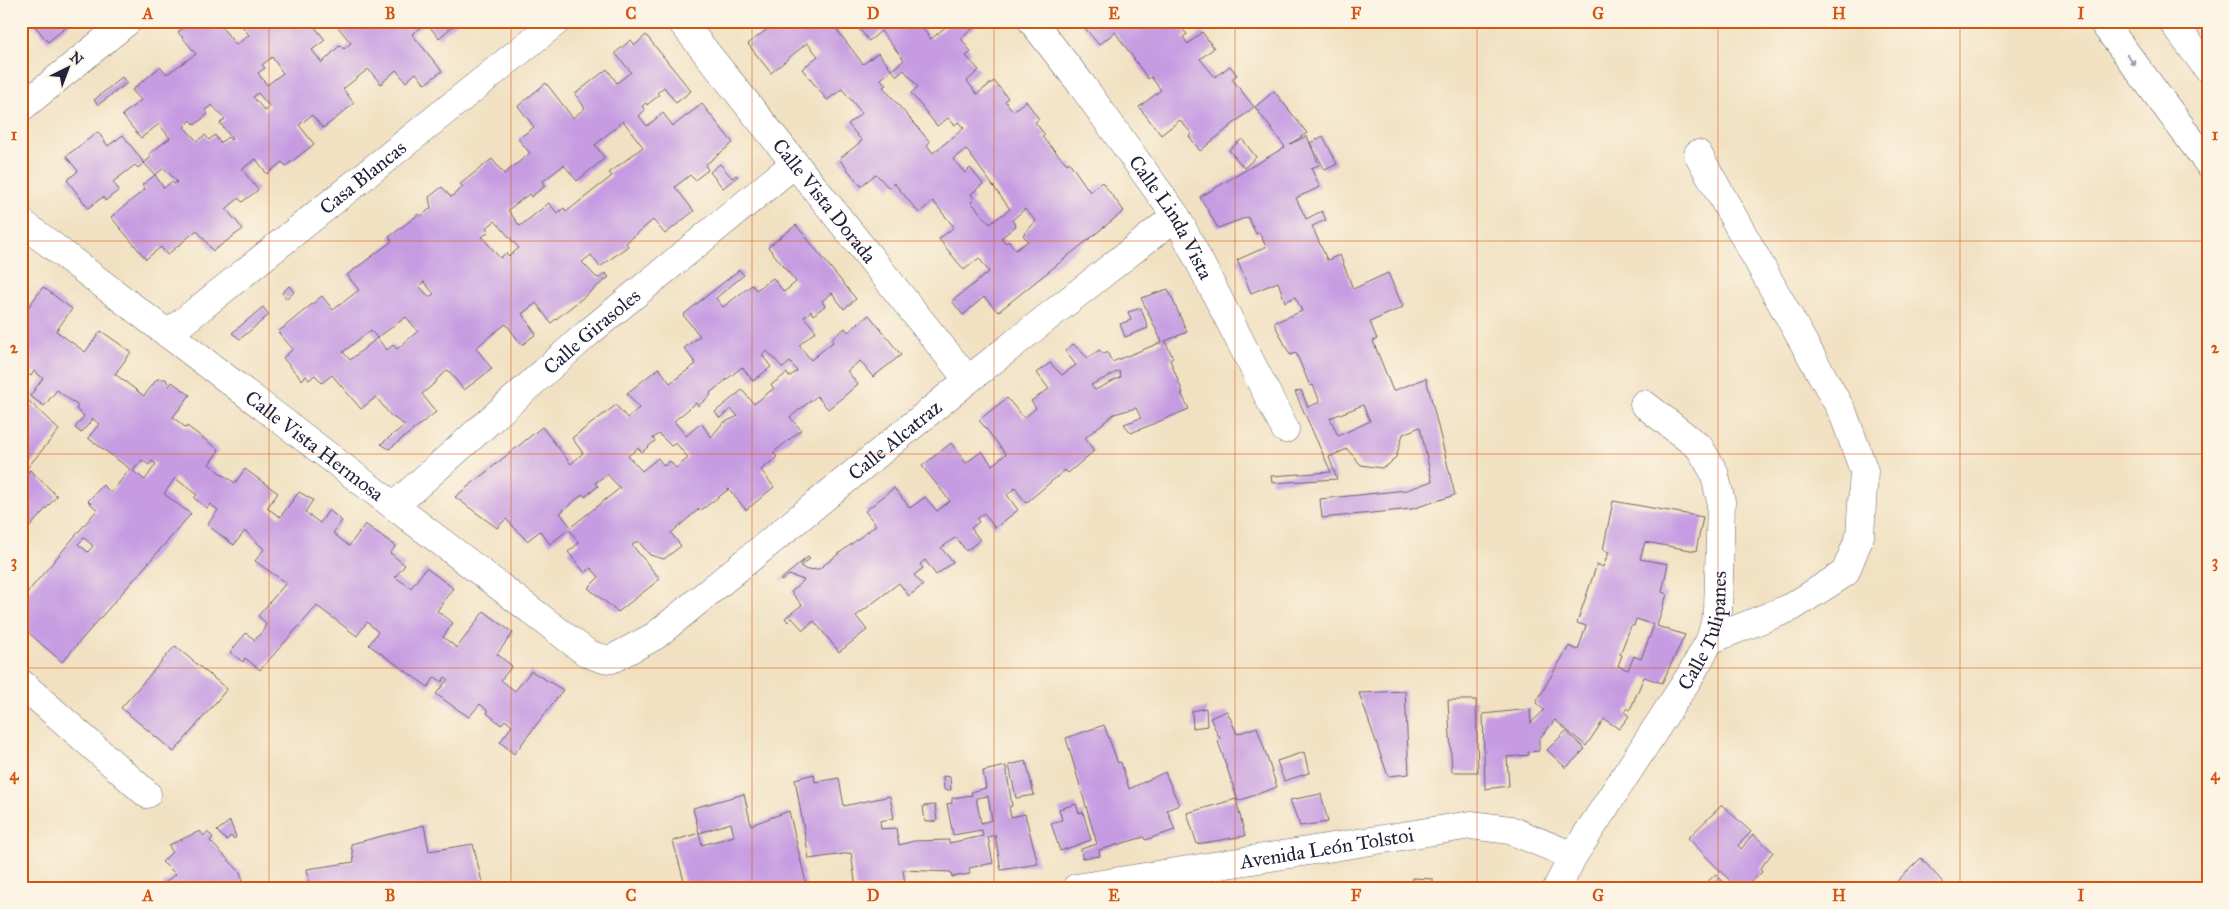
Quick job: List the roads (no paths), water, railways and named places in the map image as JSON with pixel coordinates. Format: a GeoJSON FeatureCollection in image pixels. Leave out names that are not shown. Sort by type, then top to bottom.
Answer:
{"type":"FeatureCollection","features":[{"type":"Feature","properties":{"kind":"main road"},"geometry":{"type":"LineString","coordinates":[[21,108],[128,21]]}},
{"type":"Feature","properties":{"kind":"main road","name":"Casa Blancas"},"geometry":{"type":"LineString","coordinates":[[168,334],[557,21]]}},
{"type":"Feature","properties":{"kind":"main road","name":"Calle Vista Dorada"},"geometry":{"type":"LineString","coordinates":[[682,21],[794,164],[968,380]]}},
{"type":"Feature","properties":{"kind":"main road","name":"Calle Linda Vista"},"geometry":{"type":"LineString","coordinates":[[1032,21],[1081,84],[1176,216],[1285,429]]}},
{"type":"Feature","properties":{"kind":"main road"},"geometry":{"type":"LineString","coordinates":[[2102,21],[2208,163]]}},
{"type":"Feature","properties":{"kind":"main road"},"geometry":{"type":"LineString","coordinates":[[2172,21],[2208,69]]}},
{"type":"Feature","properties":{"kind":"main road"},"geometry":{"type":"LineString","coordinates":[[1698,154],[1843,413],[1864,472],[1860,536],[1846,573],[1792,607],[1710,640]]}},
{"type":"Feature","properties":{"kind":"main road","name":"Calle Girasoles"},"geometry":{"type":"LineString","coordinates":[[394,506],[588,333],[794,164]]}},
{"type":"Feature","properties":{"kind":"main road","name":"Calle Alcatraz"},"geometry":{"type":"LineString","coordinates":[[612,659],[655,636],[968,380],[1176,216]]}},
{"type":"Feature","properties":{"kind":"main road","name":"Calle Vista Hermosa"},"geometry":{"type":"LineString","coordinates":[[21,222],[587,653],[600,658],[612,659]]}},
{"type":"Feature","properties":{"kind":"main road","name":"Calle Tulipanes"},"geometry":{"type":"LineString","coordinates":[[1557,888],[1573,856],[1690,676],[1710,640],[1718,611],[1721,501],[1714,472],[1700,448],[1644,404]]}},
{"type":"Feature","properties":{"kind":"main road"},"geometry":{"type":"LineString","coordinates":[[21,683],[147,794]]}},
{"type":"Feature","properties":{"kind":"main road","name":"Avenida León Tolstoi"},"geometry":{"type":"LineString","coordinates":[[1076,888],[1471,825],[1510,830],[1573,856]]}}]}
